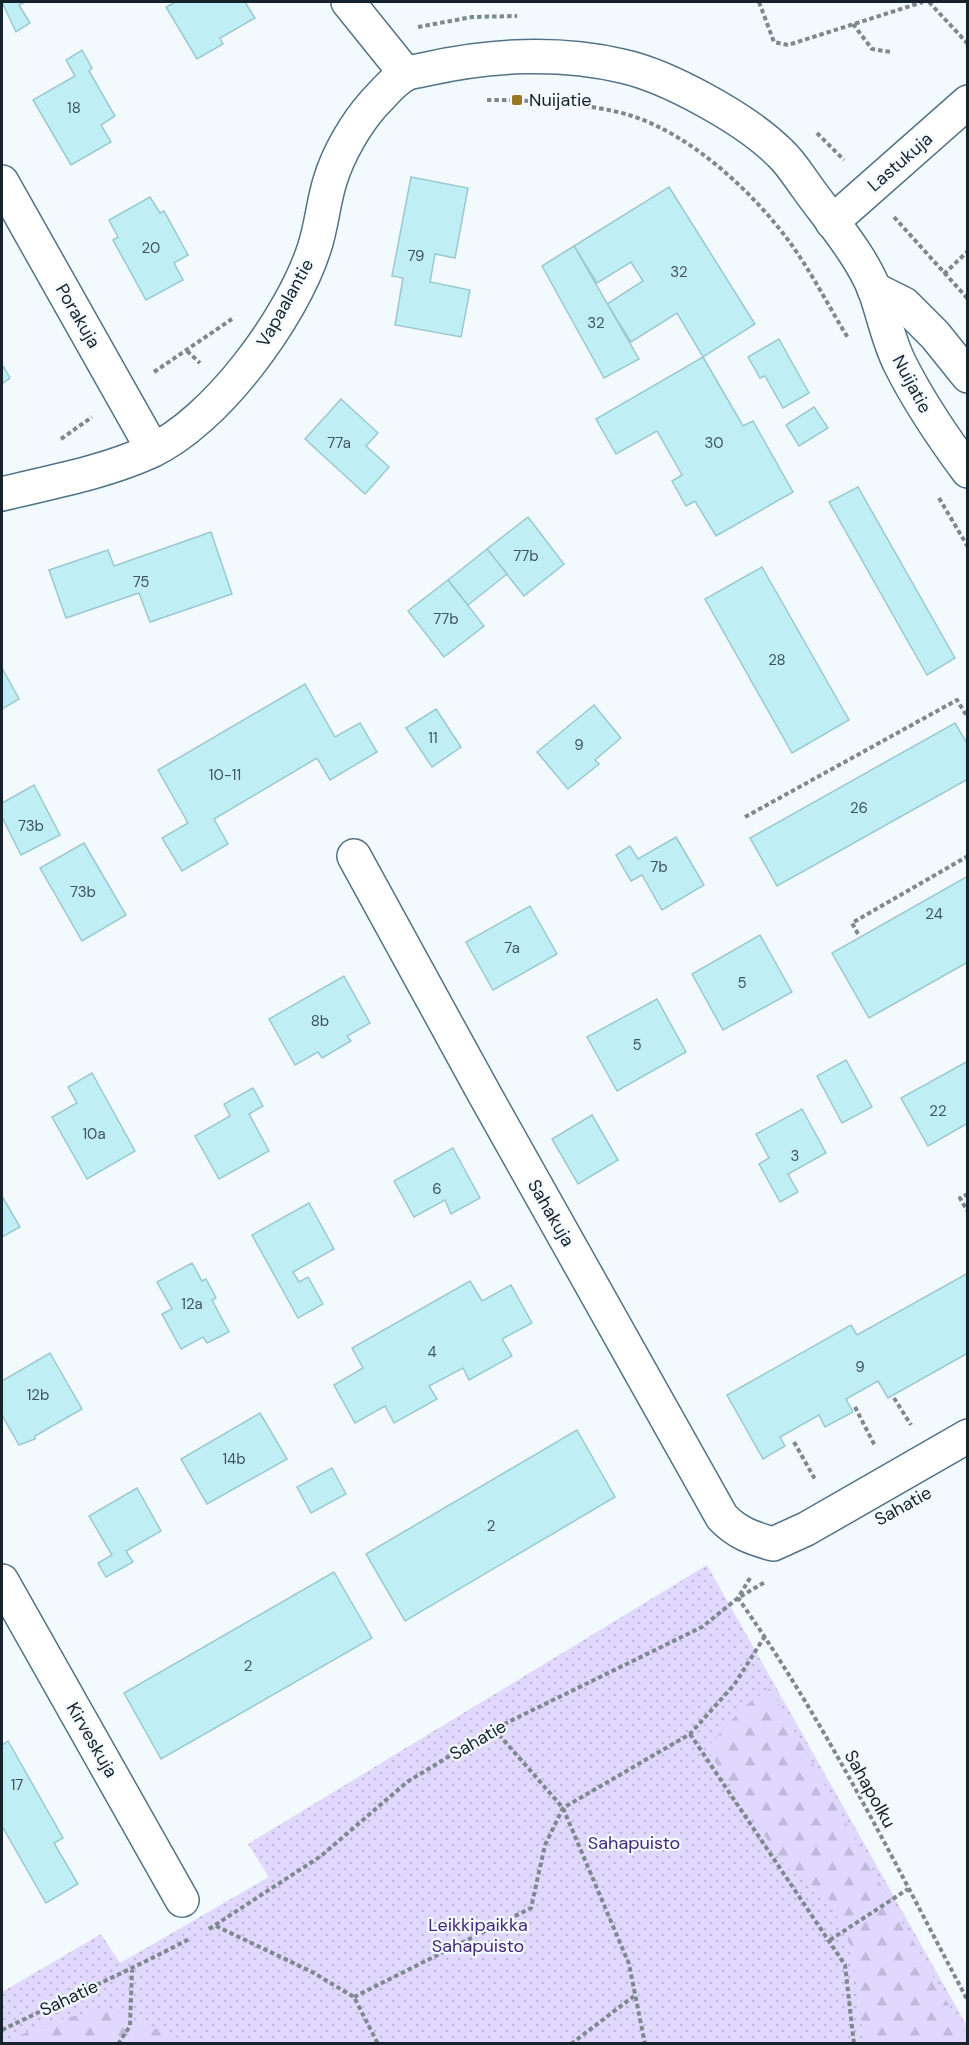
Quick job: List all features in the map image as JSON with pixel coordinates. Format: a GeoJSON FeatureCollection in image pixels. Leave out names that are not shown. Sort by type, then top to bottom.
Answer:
{"type":"FeatureCollection","features":[{"type":"Feature","properties":{"kind":"street"},"geometry":{"type":"LineString","coordinates":[[348,2],[406,74]]}},
{"type":"Feature","properties":{"kind":"street","name":"Nuijatie"},"geometry":{"type":"LineString","coordinates":[[406,74],[486,59],[524,57],[576,59],[621,66],[656,76],[727,114],[781,153],[832,222],[874,289],[886,334],[932,423],[968,471]]}},
{"type":"Feature","properties":{"kind":"street","name":"Vapaalantie"},"geometry":{"type":"LineString","coordinates":[[2,495],[106,469],[153,450],[191,425],[229,388],[257,353],[308,267],[323,222],[330,181],[347,141],[371,106],[406,74]]}},
{"type":"Feature","properties":{"kind":"street","name":"Lastukuja"},"geometry":{"type":"LineString","coordinates":[[832,222],[968,102]]}},
{"type":"Feature","properties":{"kind":"street","name":"Porakuja"},"geometry":{"type":"LineString","coordinates":[[2,182],[153,450]]}},
{"type":"Feature","properties":{"kind":"street"},"geometry":{"type":"LineString","coordinates":[[874,289],[904,304],[935,335],[968,376]]}},
{"type":"Feature","properties":{"kind":"street","name":"Sahakuja"},"geometry":{"type":"LineString","coordinates":[[354,856],[722,1517],[732,1528],[747,1537],[773,1544]]}},
{"type":"Feature","properties":{"kind":"street","name":"Sahatie"},"geometry":{"type":"LineString","coordinates":[[773,1544],[806,1529],[968,1436]]}},
{"type":"Feature","properties":{"kind":"street","name":"Kirveskuja"},"geometry":{"type":"LineString","coordinates":[[2,1581],[182,1900]]}},
{"type":"Feature","properties":{"kind":"path"},"geometry":{"type":"LineString","coordinates":[[759,2],[774,42],[788,45],[923,2]]}},
{"type":"Feature","properties":{"kind":"path"},"geometry":{"type":"LineString","coordinates":[[901,2],[903,8]]}},
{"type":"Feature","properties":{"kind":"path"},"geometry":{"type":"LineString","coordinates":[[929,2],[968,44]]}},
{"type":"Feature","properties":{"kind":"path"},"geometry":{"type":"LineString","coordinates":[[852,24],[872,49],[891,52]]}},
{"type":"Feature","properties":{"kind":"path"},"geometry":{"type":"LineString","coordinates":[[476,100],[518,100],[572,106],[631,116],[664,129],[713,163],[758,203],[791,244],[850,342]]}},
{"type":"Feature","properties":{"kind":"path"},"geometry":{"type":"LineString","coordinates":[[944,274],[968,252]]}},
{"type":"Feature","properties":{"kind":"path"},"geometry":{"type":"LineString","coordinates":[[53,445],[235,316]]}},
{"type":"Feature","properties":{"kind":"path"},"geometry":{"type":"LineString","coordinates":[[934,489],[968,547]]}},
{"type":"Feature","properties":{"kind":"path"},"geometry":{"type":"LineString","coordinates":[[745,818],[957,700],[968,718]]}},
{"type":"Feature","properties":{"kind":"path"},"geometry":{"type":"LineString","coordinates":[[858,934],[852,923],[968,856]]}},
{"type":"Feature","properties":{"kind":"path"},"geometry":{"type":"LineString","coordinates":[[968,1194],[960,1198],[968,1212]]}},
{"type":"Feature","properties":{"kind":"path"},"geometry":{"type":"LineString","coordinates":[[894,1398],[915,1432]]}},
{"type":"Feature","properties":{"kind":"path"},"geometry":{"type":"LineString","coordinates":[[855,1407],[878,1452]]}},
{"type":"Feature","properties":{"kind":"path"},"geometry":{"type":"LineString","coordinates":[[794,1442],[819,1486]]}},
{"type":"Feature","properties":{"kind":"path","name":"Sahatie"},"geometry":{"type":"LineString","coordinates":[[206,1931],[321,1856],[407,1782],[494,1729],[702,1627],[738,1598],[769,1580]]}},
{"type":"Feature","properties":{"kind":"path","name":"Sahapolku"},"geometry":{"type":"LineString","coordinates":[[738,1598],[765,1636],[848,1773],[968,2001]]}},
{"type":"Feature","properties":{"kind":"path"},"geometry":{"type":"LineString","coordinates":[[354,1997],[531,1908],[545,1845],[563,1808],[690,1734],[734,1686],[765,1636]]}},
{"type":"Feature","properties":{"kind":"path"},"geometry":{"type":"LineString","coordinates":[[494,1729],[563,1808],[629,1964],[645,2043]]}},
{"type":"Feature","properties":{"kind":"path"},"geometry":{"type":"LineString","coordinates":[[690,1734],[845,1965],[854,2043]]}},
{"type":"Feature","properties":{"kind":"path"},"geometry":{"type":"LineString","coordinates":[[830,1940],[909,1889]]}},
{"type":"Feature","properties":{"kind":"path"},"geometry":{"type":"LineString","coordinates":[[216,1925],[312,1971],[354,1997],[378,2043]]}},
{"type":"Feature","properties":{"kind":"path","name":"Sahatie"},"geometry":{"type":"LineString","coordinates":[[2,2030],[87,1988],[132,1970],[196,1936]]}},
{"type":"Feature","properties":{"kind":"path"},"geometry":{"type":"LineString","coordinates":[[118,2043],[130,2026],[132,1970]]}},
{"type":"Feature","properties":{"kind":"path"},"geometry":{"type":"LineString","coordinates":[[571,2043],[634,1995]]}},
{"type":"Feature","properties":{"kind":"green space","name":"Sahapuisto"},"geometry":{"type":"Polygon","coordinates":[[[707,1565],[967,2026],[967,2043],[2,2043],[2,1992],[101,1934],[120,1963],[269,1877],[248,1844],[707,1565]]]}},
{"type":"Feature","properties":{"kind":"green space"},"geometry":{"type":"Polygon","coordinates":[[[770,1688],[967,2037],[967,2043],[864,2043],[852,1949],[828,1897],[785,1866],[706,1748],[745,1706],[770,1688]]]}},
{"type":"Feature","properties":{"kind":"green space"},"geometry":{"type":"Polygon","coordinates":[[[109,2009],[190,2043],[8,2043],[43,2025],[109,2009]]]}},
{"type":"Feature","properties":{"kind":"building"},"geometry":{"type":"Polygon","coordinates":[[[2,2],[25,2],[19,5],[30,23],[16,32],[2,2]]]}},
{"type":"Feature","properties":{"kind":"building"},"geometry":{"type":"Polygon","coordinates":[[[176,2],[245,2],[255,18],[220,38],[223,44],[197,59],[166,7],[176,2]]]}},
{"type":"Feature","properties":{"kind":"building"},"geometry":{"type":"Polygon","coordinates":[[[82,50],[92,68],[89,71],[115,116],[101,125],[111,142],[71,165],[33,100],[75,76],[66,60],[82,50]]]}},
{"type":"Feature","properties":{"kind":"building"},"geometry":{"type":"Polygon","coordinates":[[[411,177],[468,188],[455,258],[435,254],[430,282],[470,290],[461,337],[395,325],[403,278],[392,276],[411,177]]]}},
{"type":"Feature","properties":{"kind":"building"},"geometry":{"type":"Polygon","coordinates":[[[669,187],[755,324],[703,357],[677,313],[631,342],[607,304],[643,281],[631,262],[597,283],[574,246],[669,187]]]}},
{"type":"Feature","properties":{"kind":"building"},"geometry":{"type":"Polygon","coordinates":[[[150,197],[160,213],[164,211],[188,255],[174,263],[183,280],[146,300],[113,240],[118,237],[109,220],[150,197]]]}},
{"type":"Feature","properties":{"kind":"building"},"geometry":{"type":"Polygon","coordinates":[[[574,246],[639,359],[604,378],[542,266],[574,246]]]}},
{"type":"Feature","properties":{"kind":"building"},"geometry":{"type":"Polygon","coordinates":[[[779,339],[809,393],[783,408],[765,376],[760,378],[748,357],[779,339]]]}},
{"type":"Feature","properties":{"kind":"building"},"geometry":{"type":"Polygon","coordinates":[[[703,357],[743,426],[753,421],[793,492],[716,536],[695,501],[686,506],[672,481],[682,475],[657,431],[616,454],[596,419],[703,357]]]}},
{"type":"Feature","properties":{"kind":"building"},"geometry":{"type":"Polygon","coordinates":[[[2,364],[10,378],[2,384],[2,364]]]}},
{"type":"Feature","properties":{"kind":"building"},"geometry":{"type":"Polygon","coordinates":[[[341,399],[378,433],[366,446],[389,467],[365,494],[305,439],[341,399]]]}},
{"type":"Feature","properties":{"kind":"building"},"geometry":{"type":"Polygon","coordinates":[[[814,407],[828,428],[799,446],[786,425],[814,407]]]}},
{"type":"Feature","properties":{"kind":"building"},"geometry":{"type":"Polygon","coordinates":[[[858,487],[955,658],[927,675],[829,502],[858,487]]]}},
{"type":"Feature","properties":{"kind":"building"},"geometry":{"type":"Polygon","coordinates":[[[528,517],[564,564],[524,596],[487,549],[528,517]]]}},
{"type":"Feature","properties":{"kind":"building"},"geometry":{"type":"Polygon","coordinates":[[[211,532],[232,594],[150,622],[139,593],[66,618],[49,570],[108,550],[114,566],[211,532]]]}},
{"type":"Feature","properties":{"kind":"building"},"geometry":{"type":"Polygon","coordinates":[[[487,549],[507,574],[468,605],[448,580],[487,549]]]}},
{"type":"Feature","properties":{"kind":"building"},"geometry":{"type":"Polygon","coordinates":[[[762,567],[849,720],[792,753],[705,599],[762,567]]]}},
{"type":"Feature","properties":{"kind":"building"},"geometry":{"type":"Polygon","coordinates":[[[448,580],[484,626],[444,657],[408,611],[448,580]]]}},
{"type":"Feature","properties":{"kind":"building"},"geometry":{"type":"Polygon","coordinates":[[[2,668],[19,699],[2,709],[2,668]]]}},
{"type":"Feature","properties":{"kind":"building"},"geometry":{"type":"Polygon","coordinates":[[[305,684],[335,737],[360,723],[377,752],[330,780],[317,758],[214,819],[228,844],[182,871],[162,838],[188,823],[158,770],[305,684]]]}},
{"type":"Feature","properties":{"kind":"building"},"geometry":{"type":"Polygon","coordinates":[[[594,705],[621,738],[595,760],[599,764],[568,789],[537,752],[594,705]]]}},
{"type":"Feature","properties":{"kind":"building"},"geometry":{"type":"Polygon","coordinates":[[[436,709],[461,747],[432,767],[406,728],[436,709]]]}},
{"type":"Feature","properties":{"kind":"building"},"geometry":{"type":"Polygon","coordinates":[[[955,723],[968,745],[968,779],[777,886],[750,838],[955,723]]]}},
{"type":"Feature","properties":{"kind":"building"},"geometry":{"type":"Polygon","coordinates":[[[34,785],[60,835],[21,855],[2,817],[2,803],[34,785]]]}},
{"type":"Feature","properties":{"kind":"building"},"geometry":{"type":"Polygon","coordinates":[[[676,837],[704,885],[662,910],[642,875],[631,881],[616,855],[630,846],[638,859],[676,837]]]}},
{"type":"Feature","properties":{"kind":"building"},"geometry":{"type":"Polygon","coordinates":[[[84,843],[126,915],[82,941],[40,868],[84,843]]]}},
{"type":"Feature","properties":{"kind":"building"},"geometry":{"type":"Polygon","coordinates":[[[968,876],[968,962],[869,1018],[832,953],[968,876]]]}},
{"type":"Feature","properties":{"kind":"building"},"geometry":{"type":"Polygon","coordinates":[[[530,906],[557,954],[493,990],[466,942],[530,906]]]}},
{"type":"Feature","properties":{"kind":"building"},"geometry":{"type":"Polygon","coordinates":[[[760,935],[792,992],[723,1030],[692,974],[760,935]]]}},
{"type":"Feature","properties":{"kind":"building"},"geometry":{"type":"Polygon","coordinates":[[[344,976],[370,1023],[347,1036],[351,1041],[322,1058],[318,1052],[295,1065],[269,1019],[344,976]]]}},
{"type":"Feature","properties":{"kind":"building"},"geometry":{"type":"Polygon","coordinates":[[[657,999],[686,1052],[617,1091],[587,1037],[657,999]]]}},
{"type":"Feature","properties":{"kind":"building"},"geometry":{"type":"Polygon","coordinates":[[[846,1060],[872,1107],[842,1123],[817,1076],[846,1060]]]}},
{"type":"Feature","properties":{"kind":"building"},"geometry":{"type":"Polygon","coordinates":[[[968,1061],[968,1123],[928,1146],[901,1098],[968,1061]]]}},
{"type":"Feature","properties":{"kind":"building"},"geometry":{"type":"Polygon","coordinates":[[[92,1073],[135,1151],[87,1179],[52,1117],[77,1103],[68,1087],[92,1073]]]}},
{"type":"Feature","properties":{"kind":"building"},"geometry":{"type":"Polygon","coordinates":[[[253,1088],[263,1106],[249,1114],[269,1151],[219,1179],[195,1136],[230,1116],[224,1104],[253,1088]]]}},
{"type":"Feature","properties":{"kind":"building"},"geometry":{"type":"Polygon","coordinates":[[[802,1109],[826,1153],[788,1174],[798,1192],[780,1202],[759,1164],[769,1158],[756,1134],[802,1109]]]}},
{"type":"Feature","properties":{"kind":"building"},"geometry":{"type":"Polygon","coordinates":[[[592,1115],[618,1160],[578,1184],[552,1139],[592,1115]]]}},
{"type":"Feature","properties":{"kind":"building"},"geometry":{"type":"Polygon","coordinates":[[[453,1148],[480,1198],[451,1214],[445,1200],[414,1217],[394,1181],[453,1148]]]}},
{"type":"Feature","properties":{"kind":"building"},"geometry":{"type":"Polygon","coordinates":[[[2,1196],[20,1227],[2,1237],[2,1196]]]}},
{"type":"Feature","properties":{"kind":"building"},"geometry":{"type":"Polygon","coordinates":[[[309,1203],[334,1249],[293,1272],[299,1282],[308,1277],[323,1304],[298,1318],[252,1235],[309,1203]]]}},
{"type":"Feature","properties":{"kind":"building"},"geometry":{"type":"Polygon","coordinates":[[[192,1263],[202,1281],[206,1279],[216,1298],[212,1300],[229,1332],[207,1343],[203,1337],[181,1349],[162,1314],[172,1309],[157,1282],[192,1263]]]}},
{"type":"Feature","properties":{"kind":"building"},"geometry":{"type":"Polygon","coordinates":[[[968,1273],[968,1353],[888,1398],[878,1381],[846,1399],[853,1412],[825,1427],[819,1415],[780,1437],[785,1446],[763,1459],[727,1395],[851,1325],[857,1335],[968,1273]]]}},
{"type":"Feature","properties":{"kind":"building"},"geometry":{"type":"Polygon","coordinates":[[[470,1281],[482,1301],[511,1285],[532,1323],[502,1339],[512,1356],[469,1380],[463,1368],[429,1386],[437,1399],[394,1423],[385,1406],[355,1423],[334,1385],[363,1368],[352,1348],[470,1281]]]}},
{"type":"Feature","properties":{"kind":"building"},"geometry":{"type":"Polygon","coordinates":[[[50,1353],[82,1409],[35,1436],[35,1439],[19,1445],[2,1415],[2,1381],[50,1353]]]}},
{"type":"Feature","properties":{"kind":"building"},"geometry":{"type":"Polygon","coordinates":[[[260,1413],[287,1459],[207,1504],[181,1459],[260,1413]]]}},
{"type":"Feature","properties":{"kind":"building"},"geometry":{"type":"Polygon","coordinates":[[[577,1430],[615,1497],[405,1621],[366,1554],[577,1430]]]}},
{"type":"Feature","properties":{"kind":"building"},"geometry":{"type":"Polygon","coordinates":[[[332,1468],[346,1494],[311,1513],[297,1487],[332,1468]]]}},
{"type":"Feature","properties":{"kind":"building"},"geometry":{"type":"Polygon","coordinates":[[[137,1488],[161,1531],[126,1551],[133,1562],[106,1577],[98,1563],[112,1555],[89,1516],[137,1488]]]}},
{"type":"Feature","properties":{"kind":"building"},"geometry":{"type":"Polygon","coordinates":[[[334,1572],[372,1638],[161,1759],[124,1693],[334,1572]]]}},
{"type":"Feature","properties":{"kind":"building"},"geometry":{"type":"Polygon","coordinates":[[[8,1741],[63,1838],[54,1843],[78,1884],[46,1903],[2,1826],[2,1745],[8,1741]]]}},
{"type":"Feature","properties":{"kind":"place","name":"Nuijatie"},"geometry":{"type":"Point","coordinates":[517,100]}},
{"type":"Feature","properties":{"kind":"park label","name":"Leikkipaikka Sahapuisto"},"geometry":{"type":"Point","coordinates":[478,1935]}}]}
